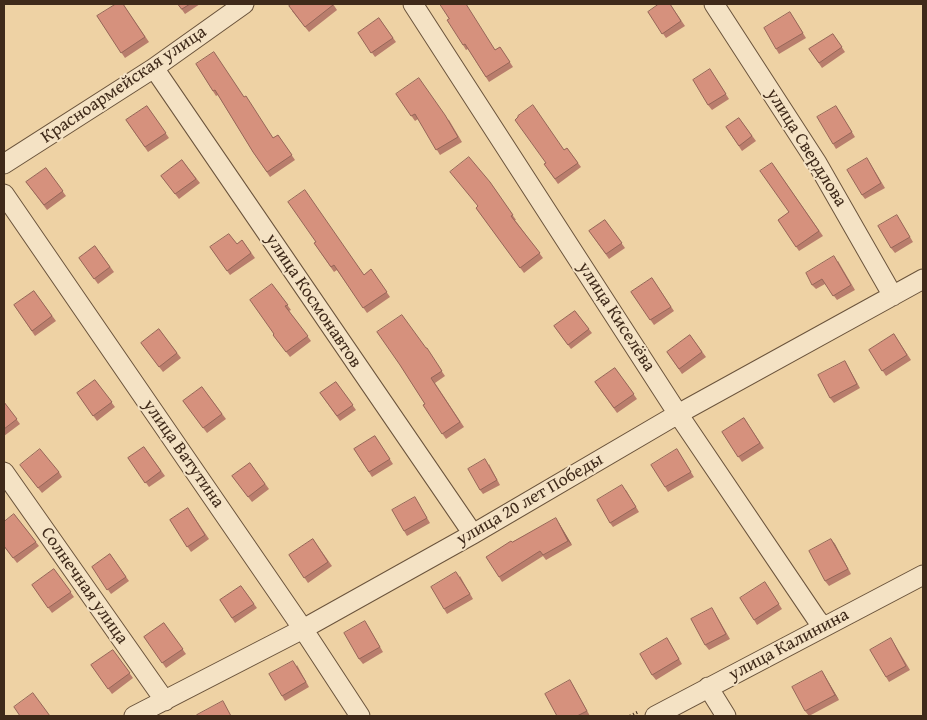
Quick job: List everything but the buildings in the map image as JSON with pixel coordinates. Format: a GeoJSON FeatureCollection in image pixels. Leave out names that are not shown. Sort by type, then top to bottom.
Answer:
{"type":"FeatureCollection","features":[{"type":"Feature","properties":{"kind":"street","name":"Красноармейская улица"},"geometry":{"type":"LineString","coordinates":[[4,164],[154,68],[244,4]]}},
{"type":"Feature","properties":{"kind":"street","name":"улица Киселёва"},"geometry":{"type":"LineString","coordinates":[[413,4],[678,414],[823,627]]}},
{"type":"Feature","properties":{"kind":"street","name":"улица Свердлова"},"geometry":{"type":"LineString","coordinates":[[714,4],[817,163],[893,296]]}},
{"type":"Feature","properties":{"kind":"street","name":"улица Космонавтов"},"geometry":{"type":"LineString","coordinates":[[154,68],[473,534]]}},
{"type":"Feature","properties":{"kind":"street","name":"улица Ватутина"},"geometry":{"type":"LineString","coordinates":[[4,194],[303,629],[360,716]]}},
{"type":"Feature","properties":{"kind":"street","name":"улица 20 лет Победы"},"geometry":{"type":"LineString","coordinates":[[134,716],[303,629],[473,534],[678,414],[923,279]]}},
{"type":"Feature","properties":{"kind":"street","name":"Солнечная улица"},"geometry":{"type":"LineString","coordinates":[[4,472],[165,700]]}},
{"type":"Feature","properties":{"kind":"street","name":"улица Калинина"},"geometry":{"type":"LineString","coordinates":[[656,716],[923,575]]}},
{"type":"Feature","properties":{"kind":"street"},"geometry":{"type":"LineString","coordinates":[[708,688],[726,716]]}}]}
